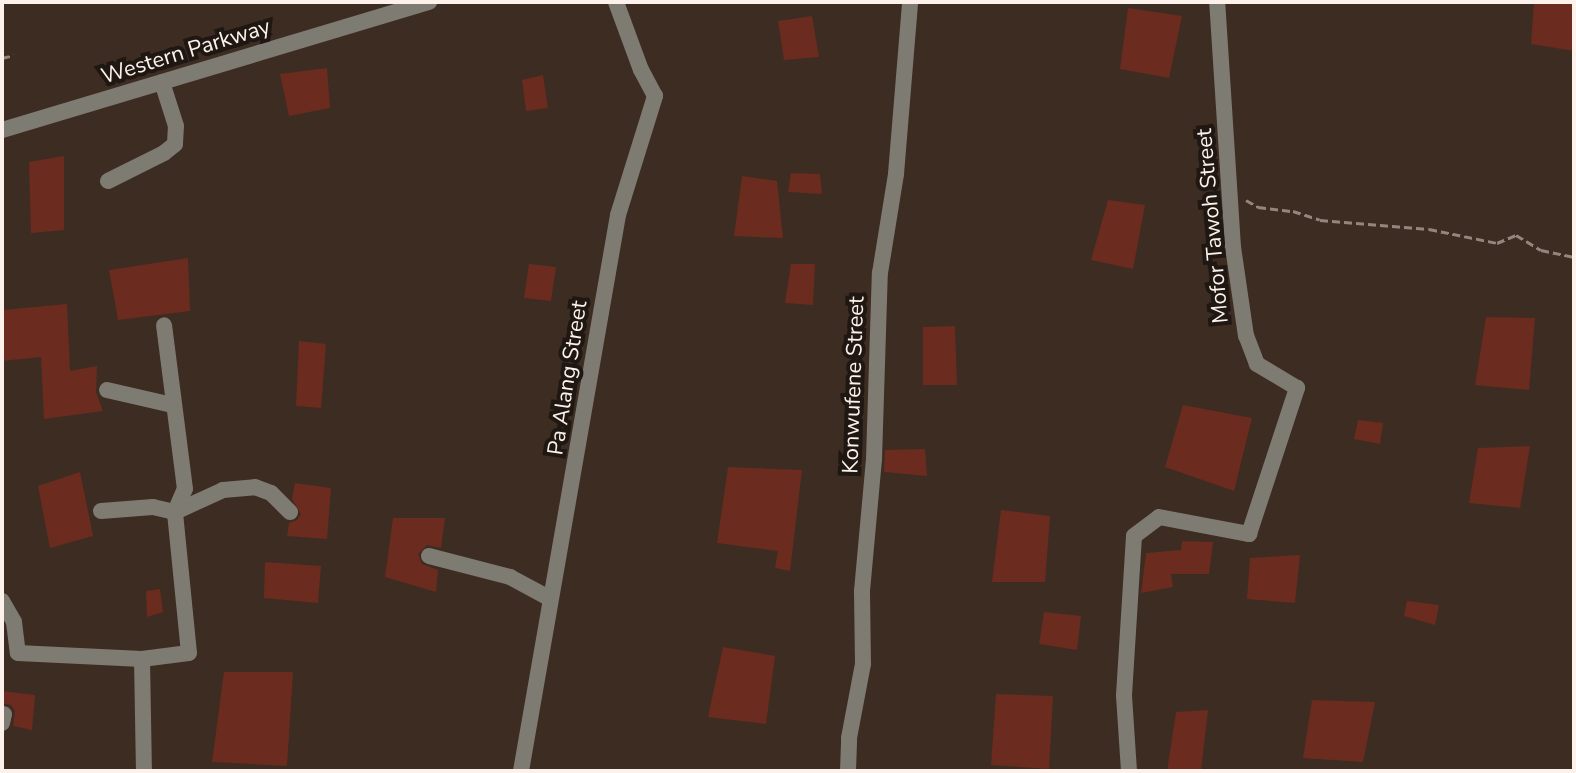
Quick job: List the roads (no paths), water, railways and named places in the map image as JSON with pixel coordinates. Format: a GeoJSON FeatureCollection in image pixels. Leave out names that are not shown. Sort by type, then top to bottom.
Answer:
{"type":"FeatureCollection","features":[{"type":"Feature","properties":{"kind":"street","name":"Western Parkway"},"geometry":{"type":"LineString","coordinates":[[2,130],[429,2]]}},
{"type":"Feature","properties":{"kind":"street","name":"Pa Alang Street"},"geometry":{"type":"LineString","coordinates":[[521,771],[618,215],[655,96],[641,70],[616,2]]}},
{"type":"Feature","properties":{"kind":"street","name":"Konwufene Street"},"geometry":{"type":"LineString","coordinates":[[848,771],[849,738],[863,664],[862,591],[874,459],[880,273],[904,104],[910,2]]}},
{"type":"Feature","properties":{"kind":"street","name":"Mofor Tawoh Street"},"geometry":{"type":"LineString","coordinates":[[1129,771],[1124,695],[1134,536],[1159,517],[1249,534],[1297,388],[1257,364],[1246,336],[1233,247],[1217,2]]}},
{"type":"Feature","properties":{"kind":"street"},"geometry":{"type":"LineString","coordinates":[[108,181],[164,153],[177,140],[162,82]]}},
{"type":"Feature","properties":{"kind":"street"},"geometry":{"type":"LineString","coordinates":[[2,601],[14,622],[18,653],[142,659],[189,653],[175,512],[185,489],[164,325]]}},
{"type":"Feature","properties":{"kind":"street"},"geometry":{"type":"LineString","coordinates":[[107,390],[172,405]]}},
{"type":"Feature","properties":{"kind":"street"},"geometry":{"type":"LineString","coordinates":[[101,511],[153,507],[175,512],[223,490],[255,487],[271,493],[290,512]]}},
{"type":"Feature","properties":{"kind":"street"},"geometry":{"type":"LineString","coordinates":[[429,556],[510,577],[549,598]]}},
{"type":"Feature","properties":{"kind":"street"},"geometry":{"type":"LineString","coordinates":[[142,659],[144,771]]}}]}
